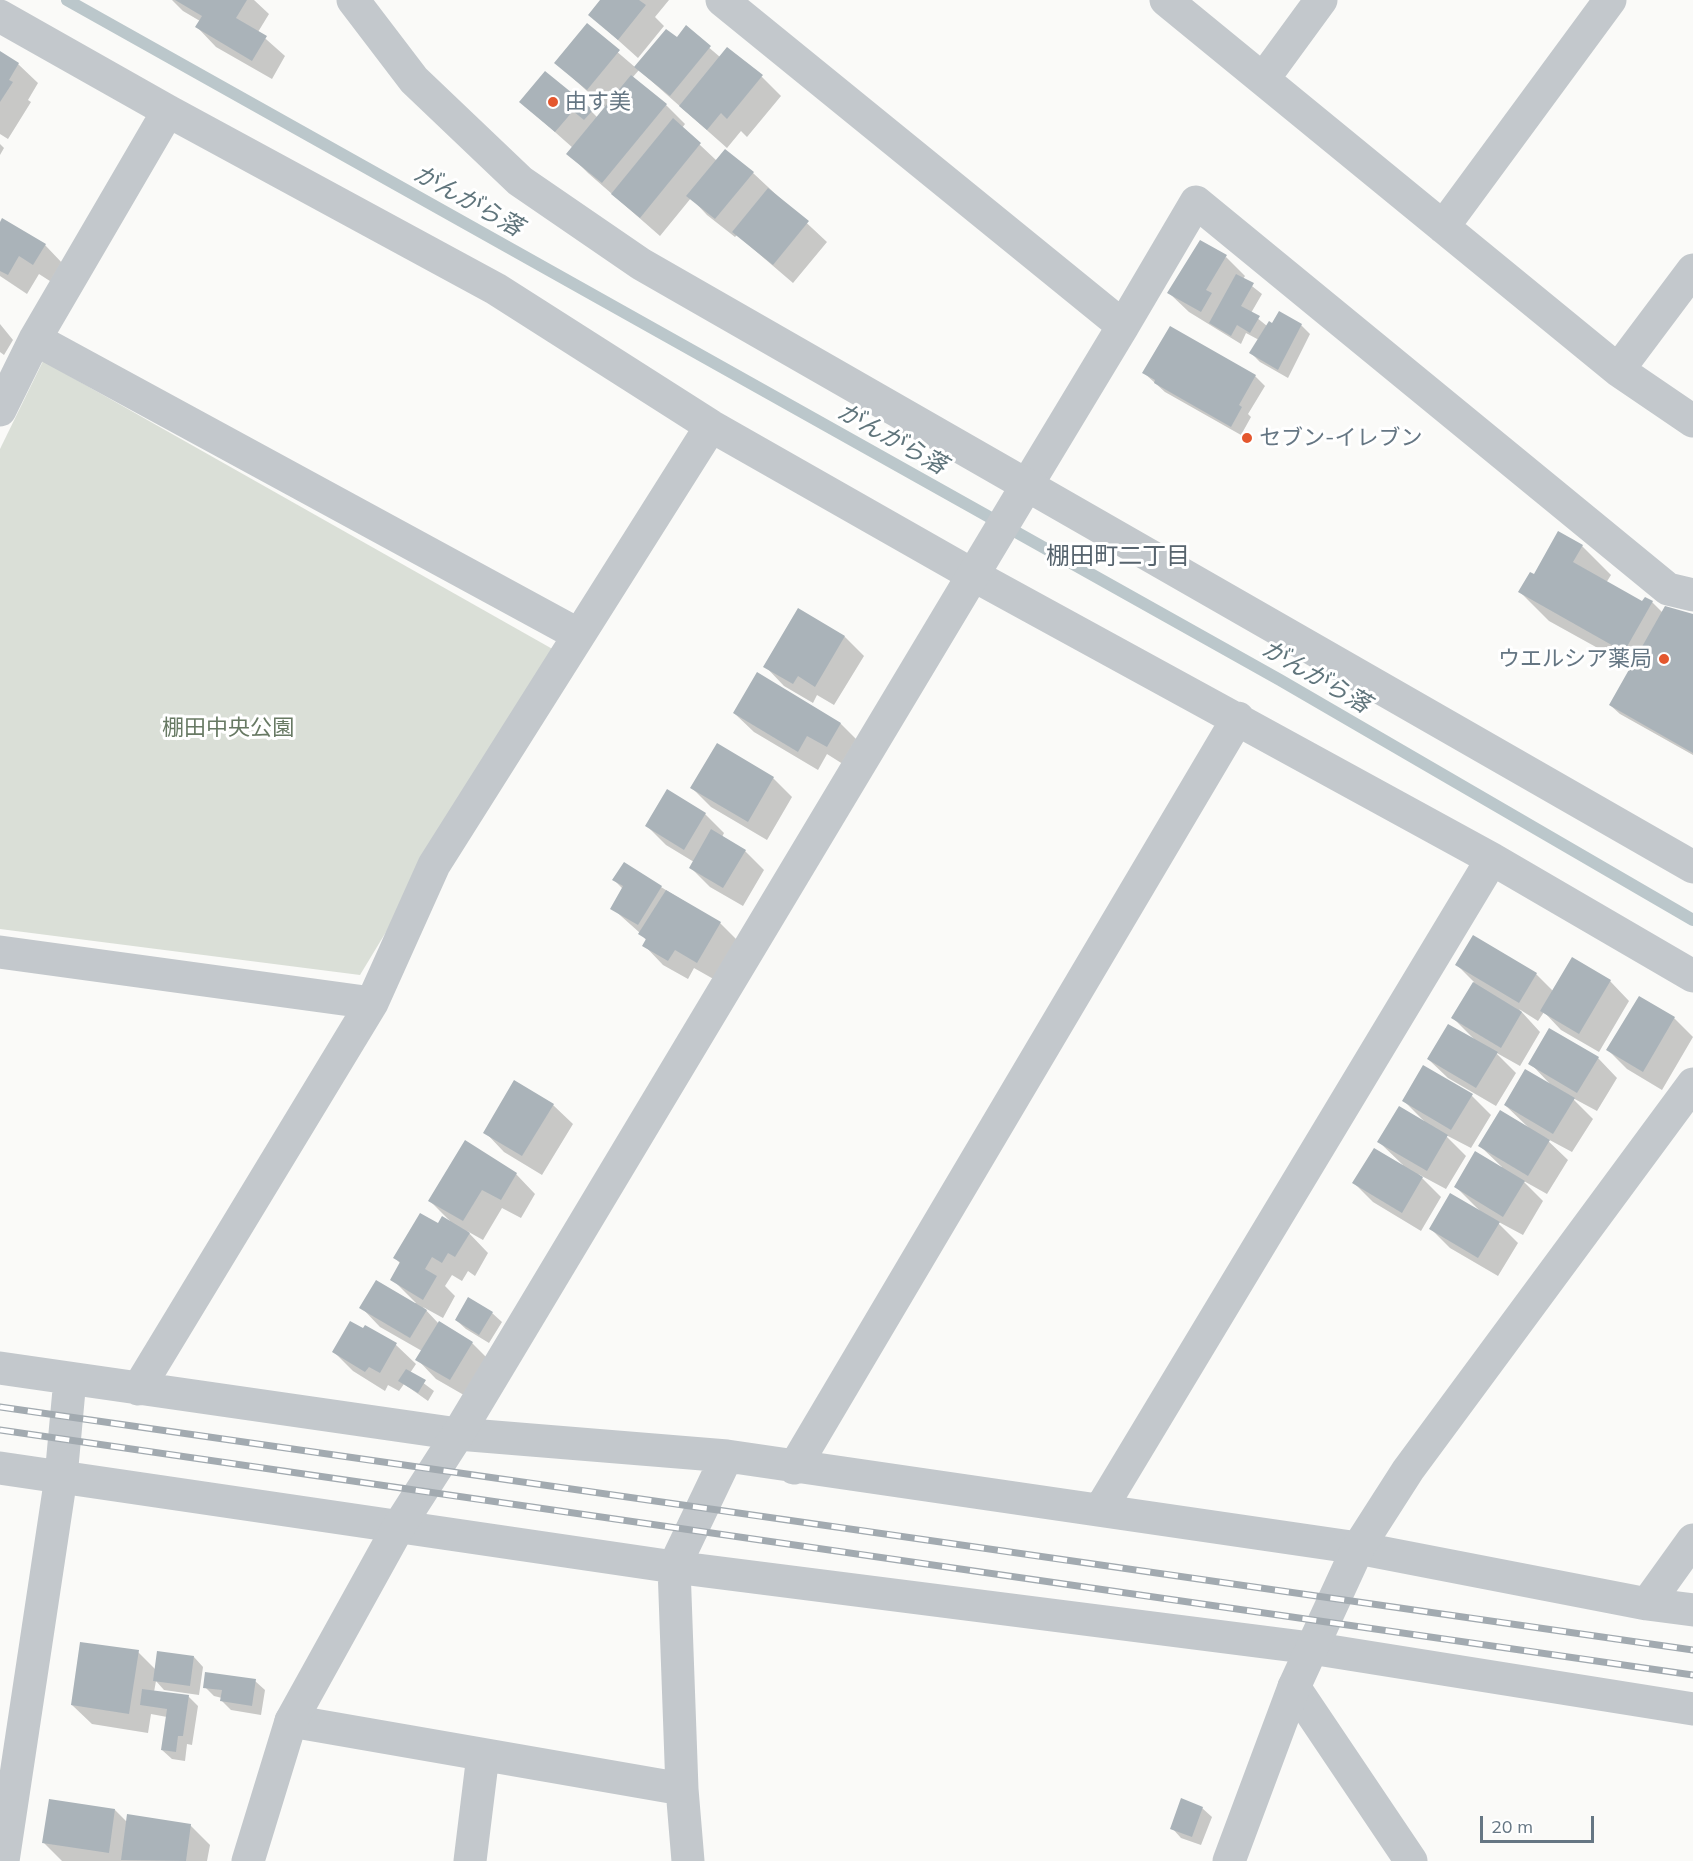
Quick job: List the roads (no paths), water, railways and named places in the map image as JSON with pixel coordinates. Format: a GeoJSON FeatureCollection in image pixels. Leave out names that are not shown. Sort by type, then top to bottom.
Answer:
{"type":"FeatureCollection","features":[{"type":"Feature","properties":{"kind":"street"},"geometry":{"type":"LineString","coordinates":[[353,0],[414,80],[520,182],[641,264],[1693,867]]}},
{"type":"Feature","properties":{"kind":"street"},"geometry":{"type":"LineString","coordinates":[[722,0],[1123,326]]}},
{"type":"Feature","properties":{"kind":"street"},"geometry":{"type":"LineString","coordinates":[[1166,0],[1618,370],[1693,421]]}},
{"type":"Feature","properties":{"kind":"street"},"geometry":{"type":"LineString","coordinates":[[1264,78],[1321,0]]}},
{"type":"Feature","properties":{"kind":"street"},"geometry":{"type":"LineString","coordinates":[[1443,227],[1610,0]]}},
{"type":"Feature","properties":{"kind":"street"},"geometry":{"type":"LineString","coordinates":[[0,16],[168,111],[496,289],[711,426],[973,574],[1492,859],[1693,976]]}},
{"type":"Feature","properties":{"kind":"street"},"geometry":{"type":"LineString","coordinates":[[0,410],[35,339],[168,111]]}},
{"type":"Feature","properties":{"kind":"street"},"geometry":{"type":"LineString","coordinates":[[248,1861],[291,1721],[399,1526],[458,1434],[1197,202],[1668,589],[1693,595]]}},
{"type":"Feature","properties":{"kind":"street"},"geometry":{"type":"LineString","coordinates":[[1618,370],[1693,270]]}},
{"type":"Feature","properties":{"kind":"street"},"geometry":{"type":"LineString","coordinates":[[35,339],[579,635]]}},
{"type":"Feature","properties":{"kind":"street"},"geometry":{"type":"LineString","coordinates":[[138,1389],[372,1003],[434,864],[711,426]]}},
{"type":"Feature","properties":{"kind":"street"},"geometry":{"type":"LineString","coordinates":[[794,1468],[1238,718]]}},
{"type":"Feature","properties":{"kind":"street"},"geometry":{"type":"LineString","coordinates":[[1100,1510],[1492,859]]}},
{"type":"Feature","properties":{"kind":"street"},"geometry":{"type":"LineString","coordinates":[[0,952],[372,1003]]}},
{"type":"Feature","properties":{"kind":"street"},"geometry":{"type":"LineString","coordinates":[[1229,1861],[1294,1687],[1358,1548],[1415,1460],[1693,1084]]}},
{"type":"Feature","properties":{"kind":"street"},"geometry":{"type":"LineString","coordinates":[[0,1368],[458,1434],[727,1456],[794,1468],[1358,1548],[1647,1604],[1693,1610]]}},
{"type":"Feature","properties":{"kind":"street"},"geometry":{"type":"LineString","coordinates":[[3,1861],[61,1477],[70,1378]]}},
{"type":"Feature","properties":{"kind":"street"},"geometry":{"type":"LineString","coordinates":[[688,1861],[682,1789],[674,1567],[727,1456]]}},
{"type":"Feature","properties":{"kind":"street"},"geometry":{"type":"LineString","coordinates":[[0,1468],[674,1567],[1311,1647],[1693,1709]]}},
{"type":"Feature","properties":{"kind":"street"},"geometry":{"type":"LineString","coordinates":[[1647,1604],[1693,1540]]}},
{"type":"Feature","properties":{"kind":"street"},"geometry":{"type":"LineString","coordinates":[[1294,1687],[1411,1861]]}},
{"type":"Feature","properties":{"kind":"street"},"geometry":{"type":"LineString","coordinates":[[291,1721],[682,1789]]}},
{"type":"Feature","properties":{"kind":"street"},"geometry":{"type":"LineString","coordinates":[[470,1861],[483,1755]]}},
{"type":"Feature","properties":{"kind":"waterway","name":"がんがら落"},"geometry":{"type":"LineString","coordinates":[[67,0],[1280,680],[1693,920]]}},
{"type":"Feature","properties":{"kind":"railway"},"geometry":{"type":"LineString","coordinates":[[0,1407],[1693,1650]]}},
{"type":"Feature","properties":{"kind":"railway"},"geometry":{"type":"LineString","coordinates":[[0,1430],[1693,1675]]}},
{"type":"Feature","properties":{"kind":"place","name":"由す美"},"geometry":{"type":"Point","coordinates":[553,102]}},
{"type":"Feature","properties":{"kind":"place","name":"セブン-イレブン"},"geometry":{"type":"Point","coordinates":[1247,438]}},
{"type":"Feature","properties":{"kind":"place","name":"ウエルシア薬局"},"geometry":{"type":"Point","coordinates":[1664,659]}},
{"type":"Feature","properties":{"kind":"district","name":"棚田町二丁目"},"geometry":{"type":"Point","coordinates":[1118,557]}},
{"type":"Feature","properties":{"kind":"park label","name":"棚田中央公園"},"geometry":{"type":"Point","coordinates":[228,728]}}]}
